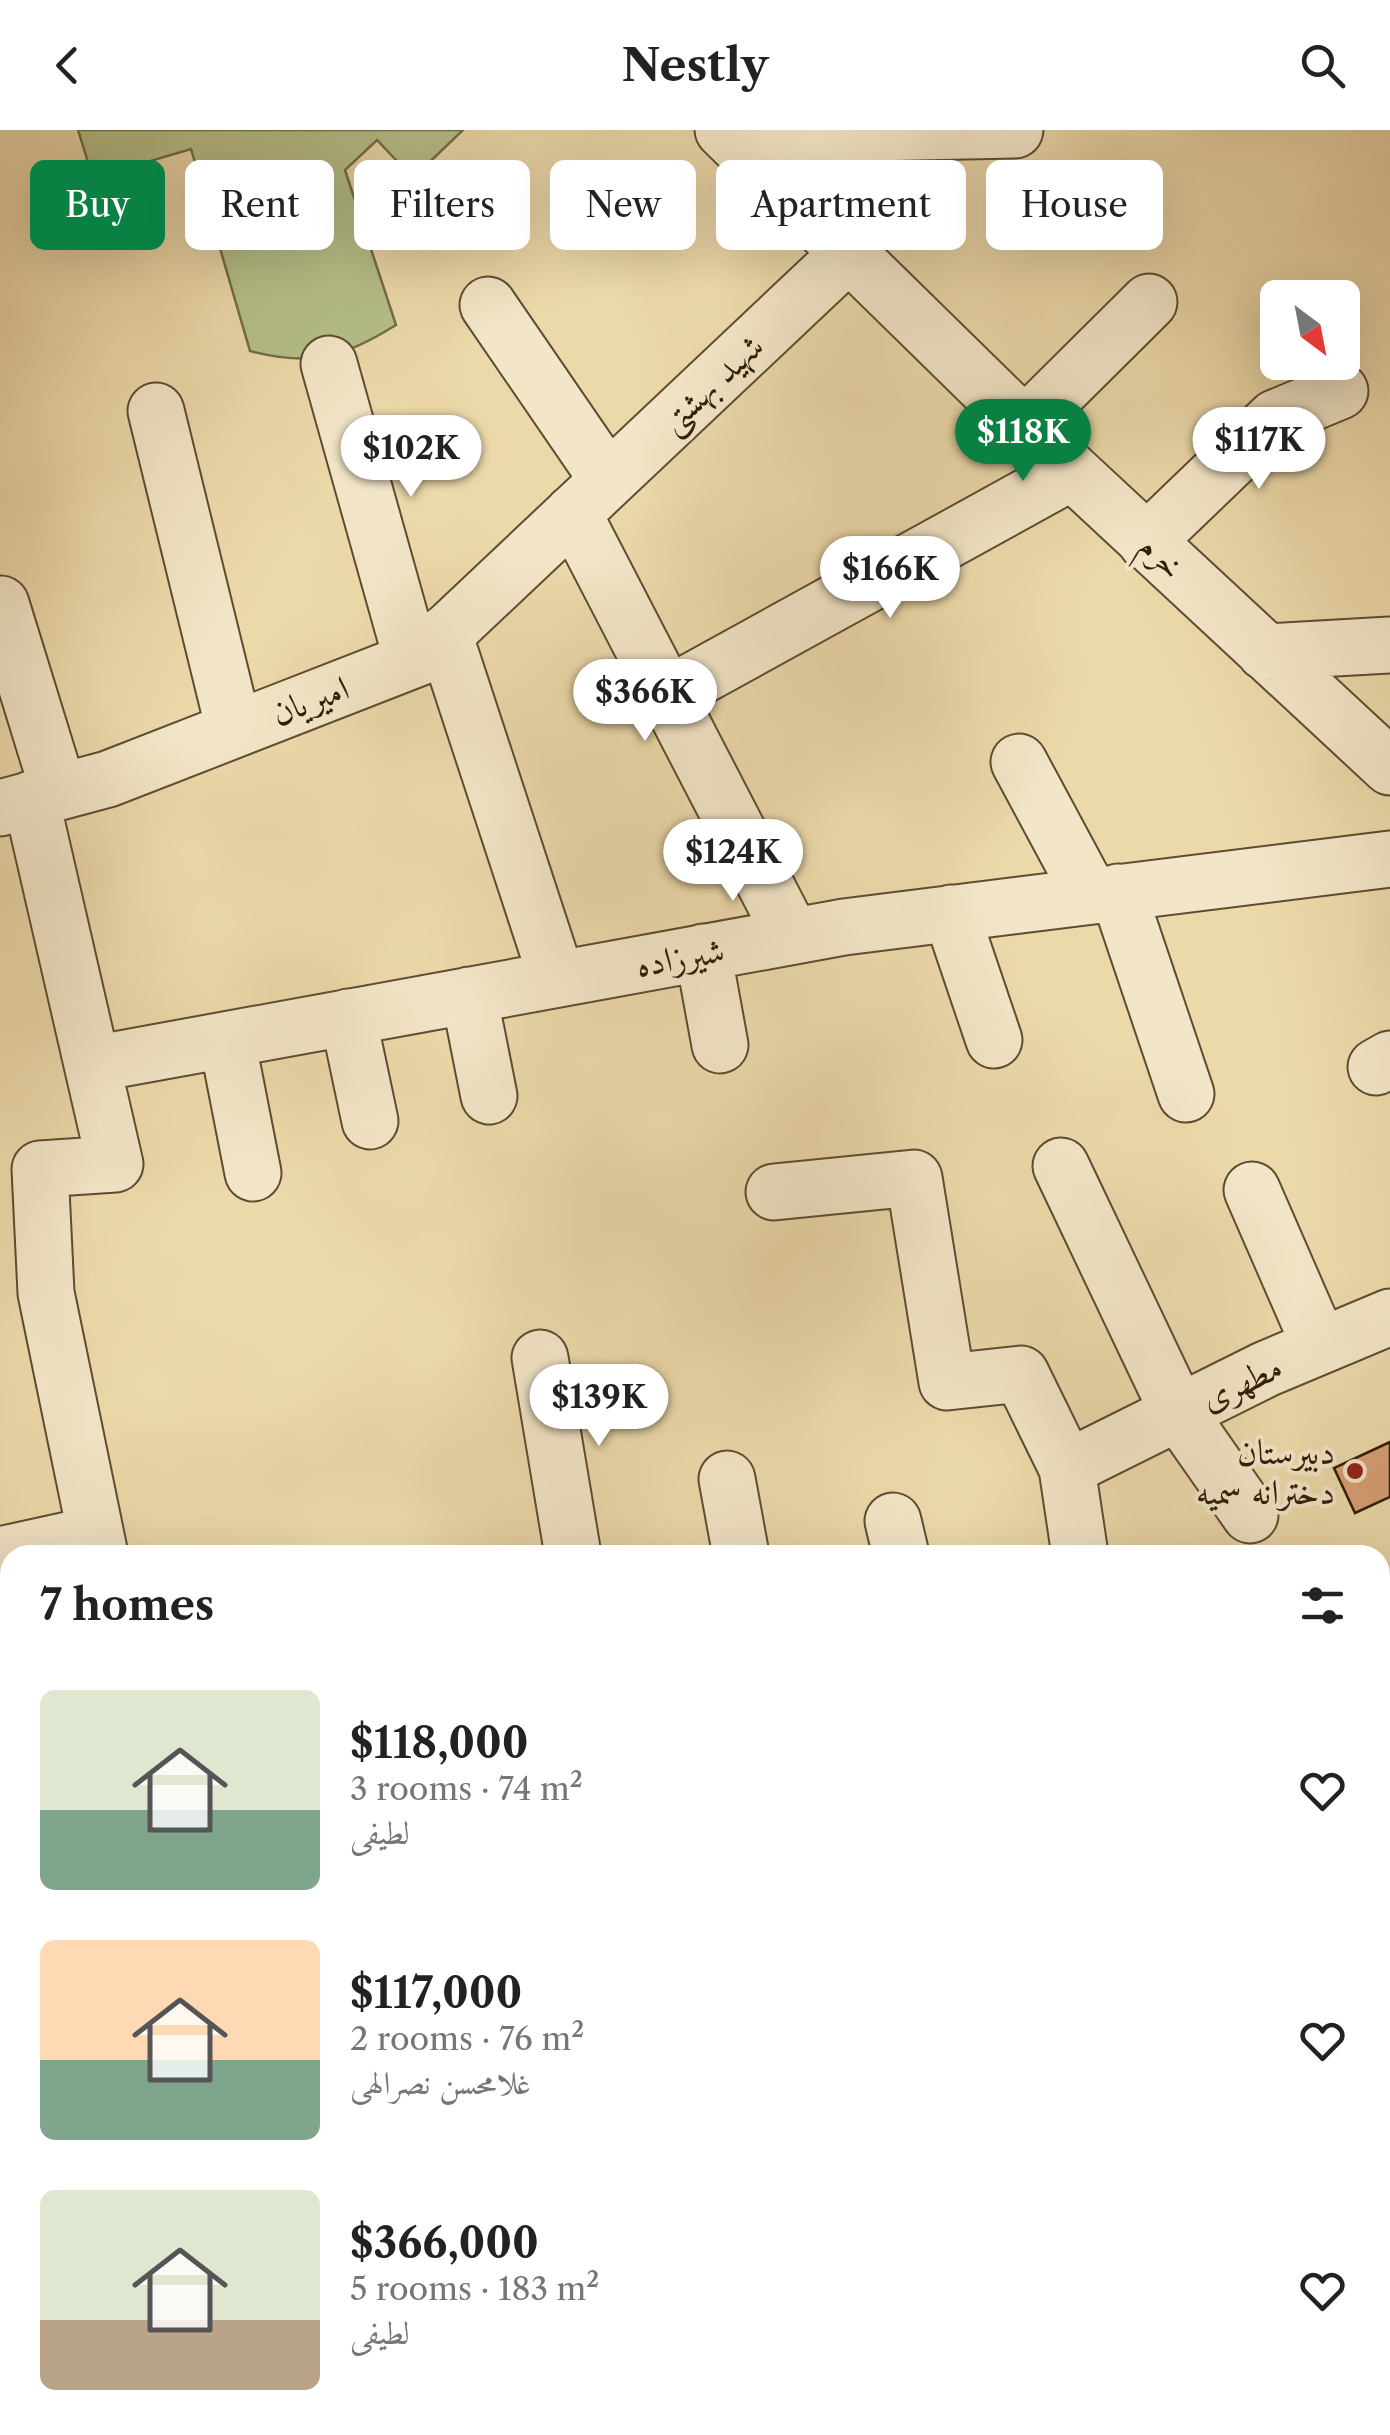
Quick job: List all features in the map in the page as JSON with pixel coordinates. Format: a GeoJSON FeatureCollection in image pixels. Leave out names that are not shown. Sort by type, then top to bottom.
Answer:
{"type":"FeatureCollection","features":[{"type":"Feature","properties":{"kind":"street"},"geometry":{"type":"LineString","coordinates":[[726,133],[1016,130]]}},
{"type":"Feature","properties":{"kind":"street","name":"خرم"},"geometry":{"type":"LineString","coordinates":[[726,133],[1072,472],[1390,768]]}},
{"type":"Feature","properties":{"kind":"street","name":"شهید بهشتی"},"geometry":{"type":"LineString","coordinates":[[590,497],[849,254]]}},
{"type":"Feature","properties":{"kind":"street"},"geometry":{"type":"LineString","coordinates":[[1024,426],[1149,302]]}},
{"type":"Feature","properties":{"kind":"street"},"geometry":{"type":"LineString","coordinates":[[488,304],[590,497],[668,695],[792,936]]}},
{"type":"Feature","properties":{"kind":"street"},"geometry":{"type":"LineString","coordinates":[[329,364],[428,647],[557,979]]}},
{"type":"Feature","properties":{"kind":"street"},"geometry":{"type":"LineString","coordinates":[[1146,542],[1274,418],[1340,391]]}},
{"type":"Feature","properties":{"kind":"street"},"geometry":{"type":"LineString","coordinates":[[156,411],[234,729]]}},
{"type":"Feature","properties":{"kind":"street"},"geometry":{"type":"LineString","coordinates":[[668,695],[1072,472]]}},
{"type":"Feature","properties":{"kind":"street","name":"امیریان"},"geometry":{"type":"LineString","coordinates":[[30,800],[108,779],[428,647],[590,497]]}},
{"type":"Feature","properties":{"kind":"street"},"geometry":{"type":"LineString","coordinates":[[2,604],[30,800],[115,1164],[40,1168],[46,1293],[98,1545]]}},
{"type":"Feature","properties":{"kind":"street"},"geometry":{"type":"LineString","coordinates":[[1265,652],[1390,645]]}},
{"type":"Feature","properties":{"kind":"street"},"geometry":{"type":"LineString","coordinates":[[1019,762],[1105,894],[1186,1094]]}},
{"type":"Feature","properties":{"kind":"street","name":"شیرزاده"},"geometry":{"type":"LineString","coordinates":[[93,1064],[792,936],[1390,859]]}},
{"type":"Feature","properties":{"kind":"street"},"geometry":{"type":"LineString","coordinates":[[951,914],[994,1040]]}},
{"type":"Feature","properties":{"kind":"street"},"geometry":{"type":"LineString","coordinates":[[703,952],[720,1045]]}},
{"type":"Feature","properties":{"kind":"street"},"geometry":{"type":"LineString","coordinates":[[468,995],[489,1096]]}},
{"type":"Feature","properties":{"kind":"street"},"geometry":{"type":"LineString","coordinates":[[348,1017],[370,1121]]}},
{"type":"Feature","properties":{"kind":"street"},"geometry":{"type":"LineString","coordinates":[[227,1040],[254,1173]]}},
{"type":"Feature","properties":{"kind":"street"},"geometry":{"type":"LineString","coordinates":[[1061,1166],[1178,1412],[1250,1515]]}},
{"type":"Feature","properties":{"kind":"street"},"geometry":{"type":"LineString","coordinates":[[774,1192],[914,1178],[946,1382],[1021,1374],[1066,1468],[1078,1545]]}},
{"type":"Feature","properties":{"kind":"street"},"geometry":{"type":"LineString","coordinates":[[1252,1190],[1320,1346]]}},
{"type":"Feature","properties":{"kind":"street","name":"مطهری"},"geometry":{"type":"LineString","coordinates":[[1066,1468],[1178,1412],[1390,1317]]}},
{"type":"Feature","properties":{"kind":"street"},"geometry":{"type":"LineString","coordinates":[[540,1358],[571,1545]]}},
{"type":"Feature","properties":{"kind":"street"},"geometry":{"type":"LineString","coordinates":[[727,1479],[739,1545]]}},
{"type":"Feature","properties":{"kind":"green space"},"geometry":{"type":"Polygon","coordinates":[[[78,130],[463,130],[432,160],[396,160],[377,140],[345,170],[354,197],[354,250],[371,250],[396,325],[343,352],[309,359],[250,351],[220,250],[334,250],[334,160],[194,160],[191,149],[154,160],[87,160],[78,130]]]}},
{"type":"Feature","properties":{"kind":"building"},"geometry":{"type":"Polygon","coordinates":[[[1390,1442],[1390,1497],[1355,1513],[1334,1468],[1390,1442]]]}},
{"type":"Feature","properties":{"kind":"place","name":"دبیرستان دخترانه سمیه"},"geometry":{"type":"Point","coordinates":[1355,1471]}}]}
